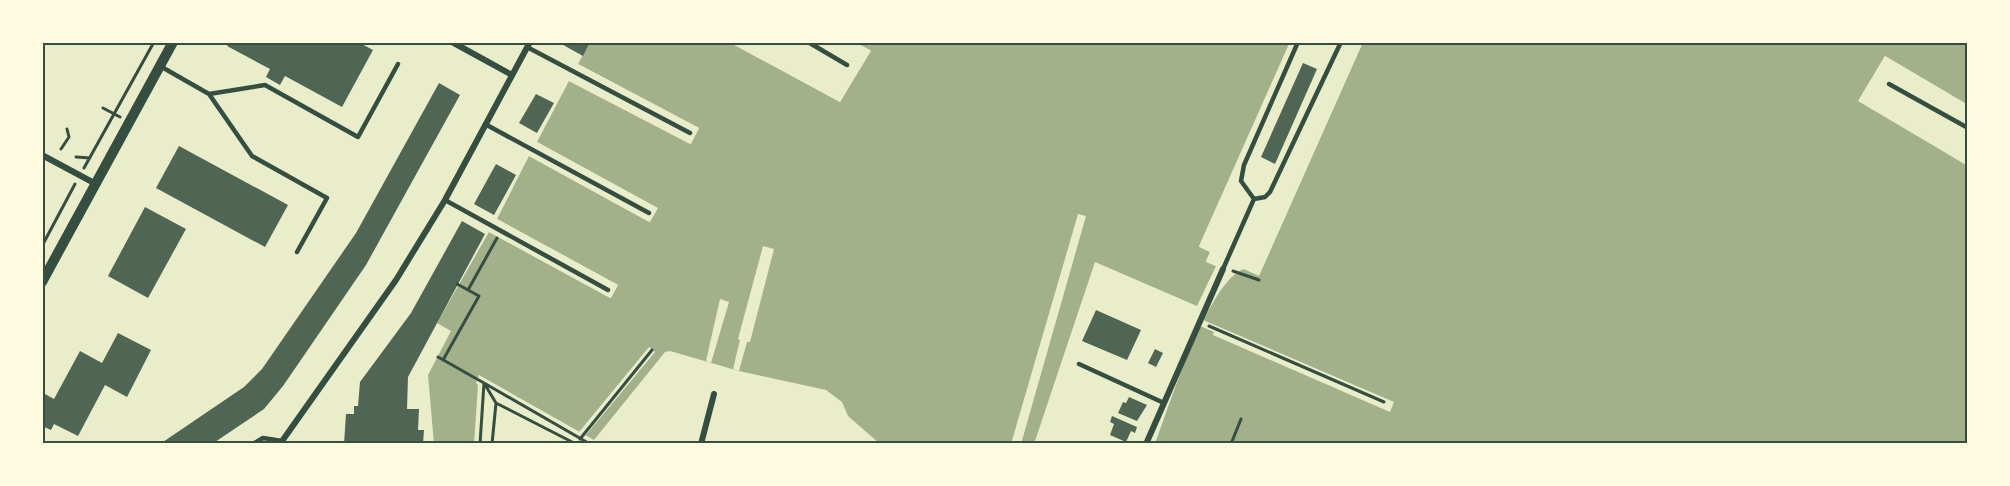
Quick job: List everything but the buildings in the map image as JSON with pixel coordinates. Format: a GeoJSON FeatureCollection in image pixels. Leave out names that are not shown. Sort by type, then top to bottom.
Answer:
{"type":"FeatureCollection","features":[{"type":"Feature","properties":{"kind":"street"},"geometry":{"type":"LineString","coordinates":[[42,282],[173,42]]}},
{"type":"Feature","properties":{"kind":"street"},"geometry":{"type":"LineString","coordinates":[[452,42],[512,75]]}},
{"type":"Feature","properties":{"kind":"street"},"geometry":{"type":"LineString","coordinates":[[281,443],[396,280],[445,200],[528,45]]}},
{"type":"Feature","properties":{"kind":"street"},"geometry":{"type":"LineString","coordinates":[[42,155],[96,184]]}},
{"type":"Feature","properties":{"kind":"street"},"geometry":{"type":"LineString","coordinates":[[1146,444],[1223,269]]}},
{"type":"Feature","properties":{"kind":"street"},"geometry":{"type":"LineString","coordinates":[[701,444],[714,394]]}},
{"type":"Feature","properties":{"kind":"lane"},"geometry":{"type":"LineString","coordinates":[[808,42],[847,65]]}},
{"type":"Feature","properties":{"kind":"lane"},"geometry":{"type":"LineString","coordinates":[[1254,199],[1241,181],[1244,165],[1298,42]]}},
{"type":"Feature","properties":{"kind":"lane"},"geometry":{"type":"LineString","coordinates":[[1254,199],[1265,197],[1270,192],[1341,42]]}},
{"type":"Feature","properties":{"kind":"lane"},"geometry":{"type":"LineString","coordinates":[[528,45],[690,133]]}},
{"type":"Feature","properties":{"kind":"lane"},"geometry":{"type":"LineString","coordinates":[[209,94],[265,85],[358,137],[398,64]]}},
{"type":"Feature","properties":{"kind":"lane"},"geometry":{"type":"LineString","coordinates":[[160,66],[209,94],[252,156],[327,198],[297,252]]}},
{"type":"Feature","properties":{"kind":"lane"},"geometry":{"type":"LineString","coordinates":[[1889,84],[1968,128]]}},
{"type":"Feature","properties":{"kind":"lane"},"geometry":{"type":"LineString","coordinates":[[485,124],[649,213]]}},
{"type":"Feature","properties":{"kind":"lane"},"geometry":{"type":"LineString","coordinates":[[1223,269],[1254,199]]}},
{"type":"Feature","properties":{"kind":"lane"},"geometry":{"type":"LineString","coordinates":[[445,200],[608,290]]}},
{"type":"Feature","properties":{"kind":"lane"},"geometry":{"type":"LineString","coordinates":[[1079,364],[1164,403]]}},
{"type":"Feature","properties":{"kind":"lane"},"geometry":{"type":"LineString","coordinates":[[253,444],[263,438],[281,443]]}},
{"type":"Feature","properties":{"kind":"path"},"geometry":{"type":"LineString","coordinates":[[76,157],[90,158],[154,42]]}},
{"type":"Feature","properties":{"kind":"path"},"geometry":{"type":"LineString","coordinates":[[103,108],[114,113]]}},
{"type":"Feature","properties":{"kind":"path"},"geometry":{"type":"LineString","coordinates":[[61,149],[69,137],[67,129]]}},
{"type":"Feature","properties":{"kind":"path"},"geometry":{"type":"LineString","coordinates":[[42,246],[70,194]]}},
{"type":"Feature","properties":{"kind":"path"},"geometry":{"type":"LineString","coordinates":[[468,290],[501,231]]}},
{"type":"Feature","properties":{"kind":"path"},"geometry":{"type":"LineString","coordinates":[[1240,272],[1259,280]]}},
{"type":"Feature","properties":{"kind":"path"},"geometry":{"type":"LineString","coordinates":[[443,360],[479,296],[457,284]]}},
{"type":"Feature","properties":{"kind":"path"},"geometry":{"type":"LineString","coordinates":[[1199,322],[1280,359],[1384,402]]}},
{"type":"Feature","properties":{"kind":"path"},"geometry":{"type":"LineString","coordinates":[[580,439],[652,350]]}},
{"type":"Feature","properties":{"kind":"path"},"geometry":{"type":"LineString","coordinates":[[1280,359],[1283,355]]}},
{"type":"Feature","properties":{"kind":"path"},"geometry":{"type":"LineString","coordinates":[[438,357],[590,444]]}},
{"type":"Feature","properties":{"kind":"path"},"geometry":{"type":"LineString","coordinates":[[484,383],[496,403],[576,444]]}},
{"type":"Feature","properties":{"kind":"path"},"geometry":{"type":"LineString","coordinates":[[480,444],[484,383]]}},
{"type":"Feature","properties":{"kind":"path"},"geometry":{"type":"LineString","coordinates":[[492,444],[496,403]]}},
{"type":"Feature","properties":{"kind":"path"},"geometry":{"type":"LineString","coordinates":[[1231,444],[1241,419]]}},
{"type":"Feature","properties":{"kind":"shaded area"},"geometry":{"type":"Polygon","coordinates":[[[590,42],[729,42],[840,102],[870,50],[855,42],[1290,42],[1199,246],[1210,252],[1206,261],[1216,266],[1197,306],[1095,262],[1034,444],[880,444],[848,416],[842,402],[826,390],[739,371],[670,351],[665,352],[594,440],[479,375],[476,383],[478,385],[474,444],[434,444],[428,375],[451,331],[437,323],[489,232],[610,298],[618,285],[497,219],[529,156],[649,222],[657,208],[537,142],[569,81],[690,144],[699,128],[578,64],[590,42]]]}},
{"type":"Feature","properties":{"kind":"shaded area"},"geometry":{"type":"Polygon","coordinates":[[[1363,42],[1968,42],[1968,105],[1885,56],[1859,100],[1968,166],[1968,444],[1155,444],[1191,347],[1217,296],[1230,278],[1244,269],[1259,275],[1363,42]]]}},
{"type":"Feature","properties":{"kind":"pier"},"geometry":{"type":"Polygon","coordinates":[[[729,42],[736,42],[839,98],[867,52],[852,42],[871,51],[840,102],[729,42]]]}},
{"type":"Feature","properties":{"kind":"pier"},"geometry":{"type":"Polygon","coordinates":[[[1290,42],[1292,43],[1203,245],[1213,250],[1210,260],[1218,264],[1218,267],[1206,262],[1210,252],[1199,247],[1290,42]]]}},
{"type":"Feature","properties":{"kind":"pier"},"geometry":{"type":"Polygon","coordinates":[[[1360,42],[1363,42],[1259,276],[1244,269],[1229,273],[1244,266],[1257,272],[1360,42]]]}},
{"type":"Feature","properties":{"kind":"pier"},"geometry":{"type":"Polygon","coordinates":[[[1885,56],[1968,105],[1968,108],[1886,60],[1863,100],[1968,162],[1968,166],[1858,101],[1885,56]]]}},
{"type":"Feature","properties":{"kind":"pier"},"geometry":{"type":"Polygon","coordinates":[[[578,64],[699,128],[691,144],[569,81],[571,78],[689,140],[695,129],[576,67],[578,64]]]}},
{"type":"Feature","properties":{"kind":"pier"},"geometry":{"type":"Polygon","coordinates":[[[537,142],[658,208],[650,222],[529,156],[531,153],[649,218],[653,209],[536,144],[537,142]]]}},
{"type":"Feature","properties":{"kind":"pier"},"geometry":{"type":"Polygon","coordinates":[[[1078,214],[1086,216],[1021,444],[1011,444],[1078,214]]]}},
{"type":"Feature","properties":{"kind":"pier"},"geometry":{"type":"Polygon","coordinates":[[[497,219],[618,285],[611,298],[489,232],[491,230],[610,294],[614,286],[495,221],[497,219]]]}},
{"type":"Feature","properties":{"kind":"pier"},"geometry":{"type":"Polygon","coordinates":[[[763,246],[774,249],[750,342],[747,342],[739,371],[733,369],[740,340],[738,339],[763,246]]]}},
{"type":"Feature","properties":{"kind":"pier"},"geometry":{"type":"Polygon","coordinates":[[[720,299],[729,302],[711,363],[706,361],[720,299]]]}},
{"type":"Feature","properties":{"kind":"pier"},"geometry":{"type":"Polygon","coordinates":[[[1203,320],[1394,402],[1390,412],[1213,335],[1214,332],[1200,326],[1203,320]]]}},
{"type":"Feature","properties":{"kind":"pier"},"geometry":{"type":"Polygon","coordinates":[[[649,347],[655,352],[586,435],[579,432],[649,347]]]}}]}
